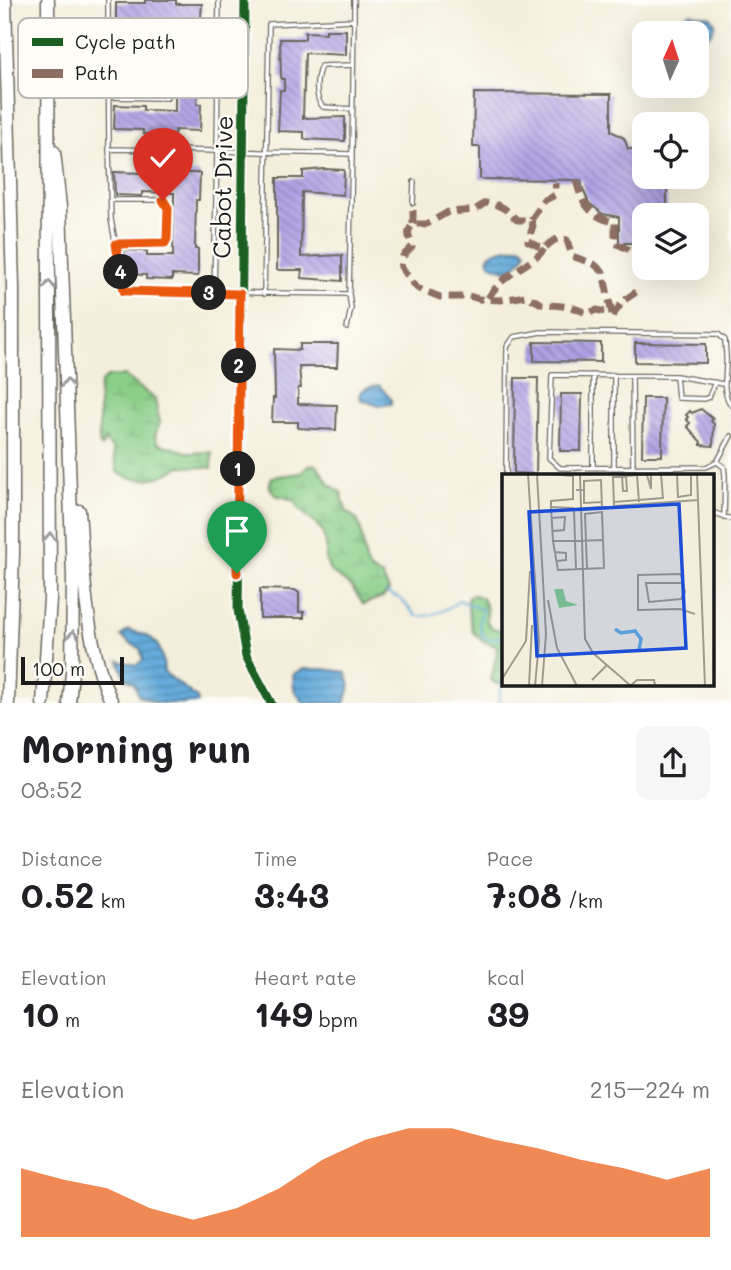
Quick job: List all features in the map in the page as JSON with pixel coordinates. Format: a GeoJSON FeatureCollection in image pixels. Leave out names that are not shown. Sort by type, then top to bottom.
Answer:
{"type":"FeatureCollection","features":[{"type":"Feature","properties":{"kind":"highway"},"geometry":{"type":"LineString","coordinates":[[0,8],[3,0]]}},
{"type":"Feature","properties":{"kind":"highway"},"geometry":{"type":"LineString","coordinates":[[3,0],[13,287],[13,554],[8,703]]}},
{"type":"Feature","properties":{"kind":"highway"},"geometry":{"type":"LineString","coordinates":[[48,0],[48,18]]}},
{"type":"Feature","properties":{"kind":"highway"},"geometry":{"type":"LineString","coordinates":[[48,99],[60,207],[74,577],[69,703]]}},
{"type":"Feature","properties":{"kind":"highway"},"geometry":{"type":"LineString","coordinates":[[43,703],[50,599],[48,99]]}},
{"type":"Feature","properties":{"kind":"highway"},"geometry":{"type":"LineString","coordinates":[[68,419],[76,473],[89,623],[100,671],[112,703]]}},
{"type":"Feature","properties":{"kind":"street","name":"Cabot Drive"},"geometry":{"type":"LineString","coordinates":[[245,0],[245,18]]}},
{"type":"Feature","properties":{"kind":"street","name":"Cabot Drive"},"geometry":{"type":"LineString","coordinates":[[243,98],[238,610],[246,656],[271,703]]}},
{"type":"Feature","properties":{"kind":"lane"},"geometry":{"type":"LineString","coordinates":[[108,0],[108,18]]}},
{"type":"Feature","properties":{"kind":"lane"},"geometry":{"type":"LineString","coordinates":[[219,0],[219,18]]}},
{"type":"Feature","properties":{"kind":"lane"},"geometry":{"type":"LineString","coordinates":[[347,328],[351,308],[349,294],[354,0]]}},
{"type":"Feature","properties":{"kind":"lane"},"geometry":{"type":"LineString","coordinates":[[264,294],[269,24],[354,20]]}},
{"type":"Feature","properties":{"kind":"lane"},"geometry":{"type":"LineString","coordinates":[[352,109],[323,107],[317,97],[321,66],[353,65]]}},
{"type":"Feature","properties":{"kind":"lane"},"geometry":{"type":"LineString","coordinates":[[108,98],[111,219],[124,291],[349,294]]}},
{"type":"Feature","properties":{"kind":"lane"},"geometry":{"type":"LineString","coordinates":[[214,293],[218,98]]}},
{"type":"Feature","properties":{"kind":"lane"},"geometry":{"type":"LineString","coordinates":[[109,149],[352,154]]}},
{"type":"Feature","properties":{"kind":"lane"},"geometry":{"type":"LineString","coordinates":[[414,181],[414,203]]}},
{"type":"Feature","properties":{"kind":"lane"},"geometry":{"type":"LineString","coordinates":[[111,201],[163,200],[168,208],[165,243],[116,244]]}},
{"type":"Feature","properties":{"kind":"lane"},"geometry":{"type":"LineString","coordinates":[[506,474],[507,347],[514,337],[541,332],[718,334],[725,340],[726,366],[723,384],[731,405]]}},
{"type":"Feature","properties":{"kind":"lane"},"geometry":{"type":"LineString","coordinates":[[723,384],[676,376],[552,375],[549,458],[561,468],[706,467],[717,462],[731,436]]}},
{"type":"Feature","properties":{"kind":"lane"},"geometry":{"type":"LineString","coordinates":[[593,375],[593,468]]}},
{"type":"Feature","properties":{"kind":"lane"},"geometry":{"type":"LineString","coordinates":[[614,376],[614,468]]}},
{"type":"Feature","properties":{"kind":"lane"},"geometry":{"type":"LineString","coordinates":[[632,376],[633,468]]}},
{"type":"Feature","properties":{"kind":"lane"},"geometry":{"type":"LineString","coordinates":[[676,376],[678,398],[709,397],[715,382]]}},
{"type":"Feature","properties":{"kind":"lane"},"geometry":{"type":"LineString","coordinates":[[717,462],[724,467],[724,517]]}},
{"type":"Feature","properties":{"kind":"lane"},"geometry":{"type":"LineString","coordinates":[[714,513],[731,519]]}},
{"type":"Feature","properties":{"kind":"green space"},"geometry":{"type":"Polygon","coordinates":[[[109,376],[125,376],[155,399],[160,423],[155,435],[157,443],[190,453],[212,452],[212,468],[179,466],[165,475],[149,479],[132,478],[117,472],[113,450],[105,440],[102,447],[99,443],[99,389],[102,381],[109,376]]]}},
{"type":"Feature","properties":{"kind":"green space"},"geometry":{"type":"Polygon","coordinates":[[[314,464],[329,484],[341,492],[346,511],[357,520],[366,562],[370,570],[382,576],[389,590],[383,597],[363,604],[351,586],[330,571],[322,530],[298,508],[294,500],[275,495],[269,486],[272,477],[301,473],[314,464]]]}},
{"type":"Feature","properties":{"kind":"green space"},"geometry":{"type":"Polygon","coordinates":[[[468,596],[482,598],[487,609],[487,622],[492,628],[502,631],[502,683],[497,684],[491,680],[496,646],[481,640],[473,632],[468,596]]]}},
{"type":"Feature","properties":{"kind":"water"},"geometry":{"type":"Polygon","coordinates":[[[691,13],[711,17],[715,23],[712,32],[709,35],[709,21],[684,21],[686,15],[691,13]]]}},
{"type":"Feature","properties":{"kind":"water"},"geometry":{"type":"Polygon","coordinates":[[[522,246],[526,251],[524,257],[509,271],[491,265],[488,258],[495,252],[522,246]]]}},
{"type":"Feature","properties":{"kind":"water"},"geometry":{"type":"Polygon","coordinates":[[[379,385],[391,399],[391,404],[379,406],[361,400],[360,393],[366,388],[379,385]]]}},
{"type":"Feature","properties":{"kind":"water"},"geometry":{"type":"Polygon","coordinates":[[[128,630],[145,635],[156,643],[162,655],[164,672],[197,698],[198,703],[157,703],[139,696],[134,683],[126,679],[119,661],[137,665],[143,660],[140,648],[121,636],[128,630]]]}},
{"type":"Feature","properties":{"kind":"water"},"geometry":{"type":"Polygon","coordinates":[[[304,669],[345,672],[349,687],[344,703],[304,703],[294,690],[293,674],[304,669]]]}},
{"type":"Feature","properties":{"kind":"building"},"geometry":{"type":"Polygon","coordinates":[[[145,0],[176,0],[176,4],[202,4],[201,18],[116,18],[116,3],[145,3],[145,0]]]}},
{"type":"Feature","properties":{"kind":"building"},"geometry":{"type":"Polygon","coordinates":[[[326,30],[346,30],[346,55],[305,53],[303,118],[345,117],[345,141],[304,139],[304,132],[278,131],[280,90],[284,90],[284,79],[281,79],[280,39],[305,39],[305,32],[326,33],[326,30]]]}},
{"type":"Feature","properties":{"kind":"building"},"geometry":{"type":"Polygon","coordinates":[[[474,93],[611,94],[611,131],[624,138],[628,149],[632,149],[632,189],[667,189],[667,203],[632,203],[632,243],[619,243],[619,217],[603,214],[589,203],[581,180],[480,179],[480,147],[473,147],[474,93]]]}},
{"type":"Feature","properties":{"kind":"building"},"geometry":{"type":"Polygon","coordinates":[[[175,98],[197,98],[197,104],[201,104],[200,131],[175,130],[174,135],[114,129],[115,105],[143,106],[143,110],[175,111],[175,98]]]}},
{"type":"Feature","properties":{"kind":"building"},"geometry":{"type":"Polygon","coordinates":[[[142,168],[174,168],[174,173],[200,173],[199,200],[196,200],[195,249],[198,249],[198,276],[172,275],[172,280],[146,279],[146,275],[125,274],[124,250],[147,251],[147,256],[173,256],[174,193],[115,195],[114,172],[142,173],[142,168]]]}},
{"type":"Feature","properties":{"kind":"building"},"geometry":{"type":"Polygon","coordinates":[[[344,170],[343,195],[302,192],[301,257],[342,255],[342,281],[301,278],[302,270],[277,270],[277,178],[303,178],[303,171],[344,170]]]}},
{"type":"Feature","properties":{"kind":"building"},"geometry":{"type":"Polygon","coordinates":[[[534,342],[601,343],[601,362],[534,361],[534,342]]]}},
{"type":"Feature","properties":{"kind":"building"},"geometry":{"type":"Polygon","coordinates":[[[635,343],[706,344],[706,363],[635,362],[635,343]]]}},
{"type":"Feature","properties":{"kind":"building"},"geometry":{"type":"Polygon","coordinates":[[[300,344],[338,344],[337,367],[299,367],[301,388],[298,388],[298,404],[337,405],[336,430],[298,428],[298,422],[272,422],[275,398],[274,349],[300,350],[300,344]]]}},
{"type":"Feature","properties":{"kind":"building"},"geometry":{"type":"Polygon","coordinates":[[[515,378],[538,378],[536,474],[514,473],[515,378]]]}},
{"type":"Feature","properties":{"kind":"building"},"geometry":{"type":"Polygon","coordinates":[[[561,394],[582,394],[581,451],[560,451],[561,394]]]}},
{"type":"Feature","properties":{"kind":"building"},"geometry":{"type":"Polygon","coordinates":[[[643,398],[663,398],[662,456],[642,456],[643,398]]]}},
{"type":"Feature","properties":{"kind":"building"},"geometry":{"type":"Polygon","coordinates":[[[701,409],[713,419],[713,446],[701,445],[687,426],[690,423],[686,415],[690,411],[692,413],[701,409]]]}},
{"type":"Feature","properties":{"kind":"building"},"geometry":{"type":"Polygon","coordinates":[[[260,589],[295,590],[299,593],[299,612],[304,612],[304,618],[260,618],[260,589]]]}},
{"type":"Feature","properties":{"kind":"waterway"},"geometry":{"type":"LineString","coordinates":[[387,593],[401,599],[416,616],[439,612],[459,600],[483,610],[479,622],[482,636],[490,639],[502,637]]}},
{"type":"Feature","properties":{"kind":"waterway"},"geometry":{"type":"LineString","coordinates":[[498,703],[502,684]]}},
{"type":"Feature","properties":{"kind":"marked path"},"geometry":{"type":"LineString","coordinates":[[531,220],[545,200],[555,195],[555,183]]}},
{"type":"Feature","properties":{"kind":"marked path"},"geometry":{"type":"LineString","coordinates":[[574,183],[577,183],[585,204],[594,214],[615,222],[615,243],[632,251]]}},
{"type":"Feature","properties":{"kind":"marked path"},"geometry":{"type":"LineString","coordinates":[[413,203],[413,224]]}},
{"type":"Feature","properties":{"kind":"marked path"},"geometry":{"type":"LineString","coordinates":[[612,314],[603,272],[594,264],[572,256],[567,240],[557,239],[544,249],[528,241],[533,226],[531,220],[517,220],[495,204],[485,203],[475,210],[448,212],[427,224],[413,224],[409,230],[412,247],[403,256],[401,267],[417,288],[440,297],[466,295],[479,299],[501,300],[526,296],[542,304],[571,307],[587,313],[597,310],[614,314],[623,301],[636,292]]}},
{"type":"Feature","properties":{"kind":"marked path"},"geometry":{"type":"LineString","coordinates":[[488,298],[505,279],[544,249]]}},
{"type":"Feature","properties":{"kind":"cycle path"},"geometry":{"type":"LineString","coordinates":[[245,0],[245,18]]}},
{"type":"Feature","properties":{"kind":"cycle path"},"geometry":{"type":"LineString","coordinates":[[244,98],[238,610],[246,656],[271,703]]}},
{"type":"Feature","properties":{"kind":"route"},"geometry":{"type":"LineString","coordinates":[[163,200],[168,208],[165,243],[116,244],[124,291],[240,294],[237,573]]}}]}
